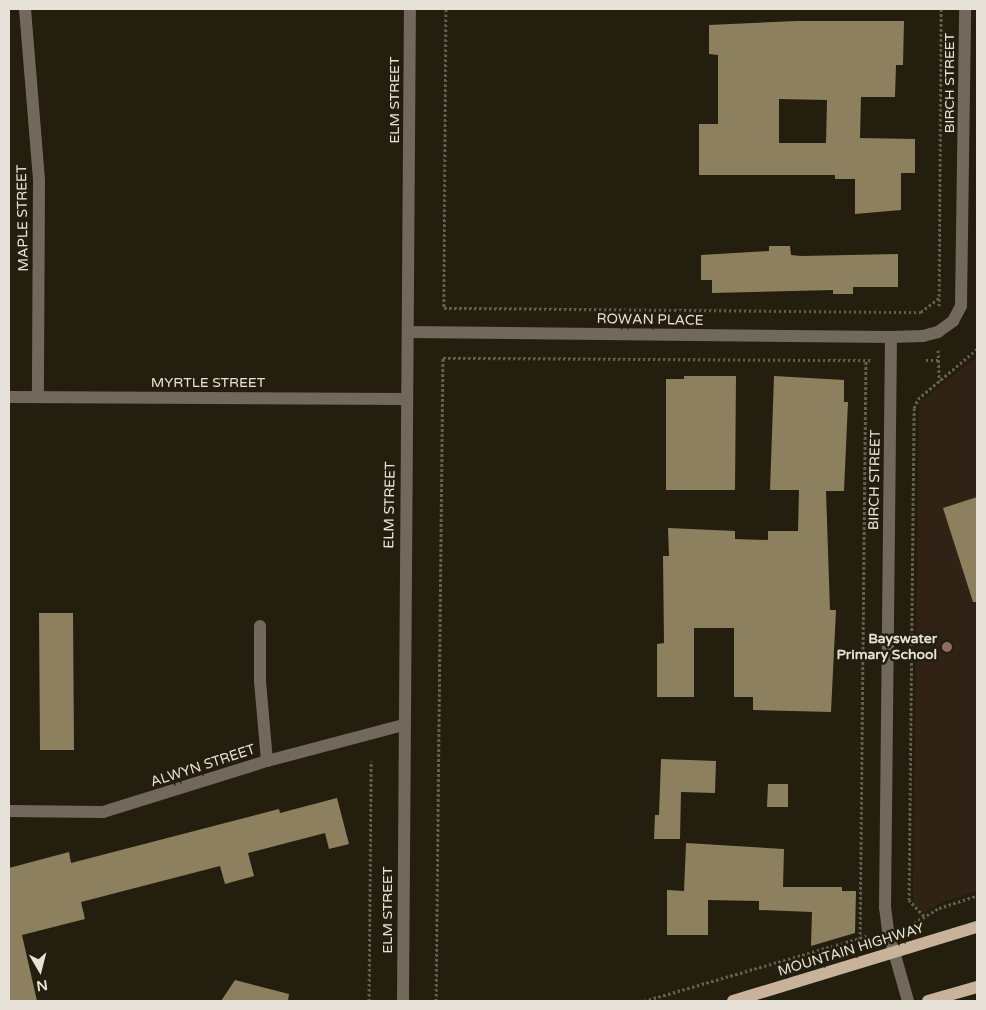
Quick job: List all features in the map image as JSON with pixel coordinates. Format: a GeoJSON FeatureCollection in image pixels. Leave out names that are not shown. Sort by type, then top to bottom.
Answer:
{"type":"FeatureCollection","features":[{"type":"Feature","properties":{"kind":"main road","name":"MOUNTAIN HIGHWAY"},"geometry":{"type":"LineString","coordinates":[[733,1001],[977,927]]}},
{"type":"Feature","properties":{"kind":"main road"},"geometry":{"type":"LineString","coordinates":[[928,1001],[977,987]]}},
{"type":"Feature","properties":{"kind":"street","name":"MAPLE STREET"},"geometry":{"type":"LineString","coordinates":[[25,9],[39,182],[38,396]]}},
{"type":"Feature","properties":{"kind":"street","name":"ELM STREET"},"geometry":{"type":"LineString","coordinates":[[403,1001],[403,725],[410,9]]}},
{"type":"Feature","properties":{"kind":"street","name":"BIRCH STREET"},"geometry":{"type":"LineString","coordinates":[[908,1001],[894,952],[885,908],[891,337],[923,336],[938,332],[953,321],[961,306],[966,9]]}},
{"type":"Feature","properties":{"kind":"street","name":"ROWAN PLACE"},"geometry":{"type":"LineString","coordinates":[[408,332],[891,337]]}},
{"type":"Feature","properties":{"kind":"street","name":"MYRTLE STREET"},"geometry":{"type":"LineString","coordinates":[[9,396],[406,399]]}},
{"type":"Feature","properties":{"kind":"street"},"geometry":{"type":"LineString","coordinates":[[260,626],[260,681],[268,761]]}},
{"type":"Feature","properties":{"kind":"street","name":"ALWYN STREET"},"geometry":{"type":"LineString","coordinates":[[9,811],[103,812],[268,761],[403,725]]}},
{"type":"Feature","properties":{"kind":"path"},"geometry":{"type":"LineString","coordinates":[[446,9],[444,308],[921,312],[939,298],[941,9]]}},
{"type":"Feature","properties":{"kind":"path"},"geometry":{"type":"LineString","coordinates":[[938,349],[939,382]]}},
{"type":"Feature","properties":{"kind":"path"},"geometry":{"type":"LineString","coordinates":[[924,916],[909,900],[914,408],[918,399],[977,349]]}},
{"type":"Feature","properties":{"kind":"path"},"geometry":{"type":"LineString","coordinates":[[436,1001],[443,358],[871,360]]}},
{"type":"Feature","properties":{"kind":"path"},"geometry":{"type":"LineString","coordinates":[[926,360],[939,360]]}},
{"type":"Feature","properties":{"kind":"path"},"geometry":{"type":"LineString","coordinates":[[860,939],[866,361]]}},
{"type":"Feature","properties":{"kind":"path"},"geometry":{"type":"LineString","coordinates":[[369,1001],[371,761]]}},
{"type":"Feature","properties":{"kind":"path"},"geometry":{"type":"LineString","coordinates":[[914,923],[939,908],[977,896]]}},
{"type":"Feature","properties":{"kind":"path"},"geometry":{"type":"LineString","coordinates":[[644,1001],[868,936]]}},
{"type":"Feature","properties":{"kind":"shaded area","name":"Bayswater Primary School"},"geometry":{"type":"Polygon","coordinates":[[[977,357],[977,891],[945,901],[925,912],[913,904],[919,403],[977,357]]]}},
{"type":"Feature","properties":{"kind":"building"},"geometry":{"type":"Polygon","coordinates":[[[797,21],[904,21],[903,65],[896,65],[895,97],[861,97],[860,138],[915,139],[915,173],[901,173],[901,210],[855,214],[855,179],[835,179],[835,175],[699,175],[699,124],[718,124],[718,55],[709,54],[709,25],[797,21]],[[779,99],[779,143],[826,143],[827,100],[779,99]]]}},
{"type":"Feature","properties":{"kind":"building"},"geometry":{"type":"Polygon","coordinates":[[[769,246],[790,246],[791,255],[801,256],[898,254],[898,287],[853,287],[853,294],[833,294],[833,290],[712,293],[712,280],[701,280],[701,255],[769,251],[769,246]]]}},
{"type":"Feature","properties":{"kind":"building"},"geometry":{"type":"Polygon","coordinates":[[[684,376],[736,376],[735,490],[666,490],[666,379],[684,379],[684,376]]]}},
{"type":"Feature","properties":{"kind":"building"},"geometry":{"type":"Polygon","coordinates":[[[774,376],[844,380],[844,402],[848,402],[844,491],[826,491],[830,610],[836,610],[831,712],[753,710],[753,697],[734,697],[734,628],[694,628],[694,697],[657,697],[657,644],[664,643],[663,556],[669,556],[668,528],[735,531],[735,539],[768,540],[768,531],[798,531],[799,490],[770,490],[774,376]]]}},
{"type":"Feature","properties":{"kind":"building"},"geometry":{"type":"Polygon","coordinates":[[[977,497],[977,602],[973,602],[943,508],[977,497]]]}},
{"type":"Feature","properties":{"kind":"building"},"geometry":{"type":"Polygon","coordinates":[[[39,613],[73,613],[74,750],[40,750],[39,613]]]}},
{"type":"Feature","properties":{"kind":"building"},"geometry":{"type":"Polygon","coordinates":[[[661,759],[716,761],[715,793],[681,792],[680,839],[654,839],[655,815],[659,815],[661,759]]]}},
{"type":"Feature","properties":{"kind":"building"},"geometry":{"type":"Polygon","coordinates":[[[768,784],[788,784],[788,807],[767,807],[768,784]]]}},
{"type":"Feature","properties":{"kind":"building"},"geometry":{"type":"Polygon","coordinates":[[[337,798],[349,844],[329,849],[325,833],[248,853],[254,876],[225,884],[220,866],[81,902],[85,919],[22,935],[37,1001],[9,1001],[9,868],[69,852],[71,863],[279,809],[280,813],[337,798]]]}},
{"type":"Feature","properties":{"kind":"building"},"geometry":{"type":"Polygon","coordinates":[[[686,843],[784,849],[783,887],[842,887],[842,891],[856,891],[855,933],[811,946],[812,912],[759,910],[759,901],[708,900],[708,935],[667,935],[667,890],[684,891],[686,843]]]}},
{"type":"Feature","properties":{"kind":"building"},"geometry":{"type":"Polygon","coordinates":[[[235,980],[289,994],[288,1001],[221,1001],[235,980]]]}},
{"type":"Feature","properties":{"kind":"place","name":"Bayswater Primary School"},"geometry":{"type":"Point","coordinates":[947,647]}}]}
